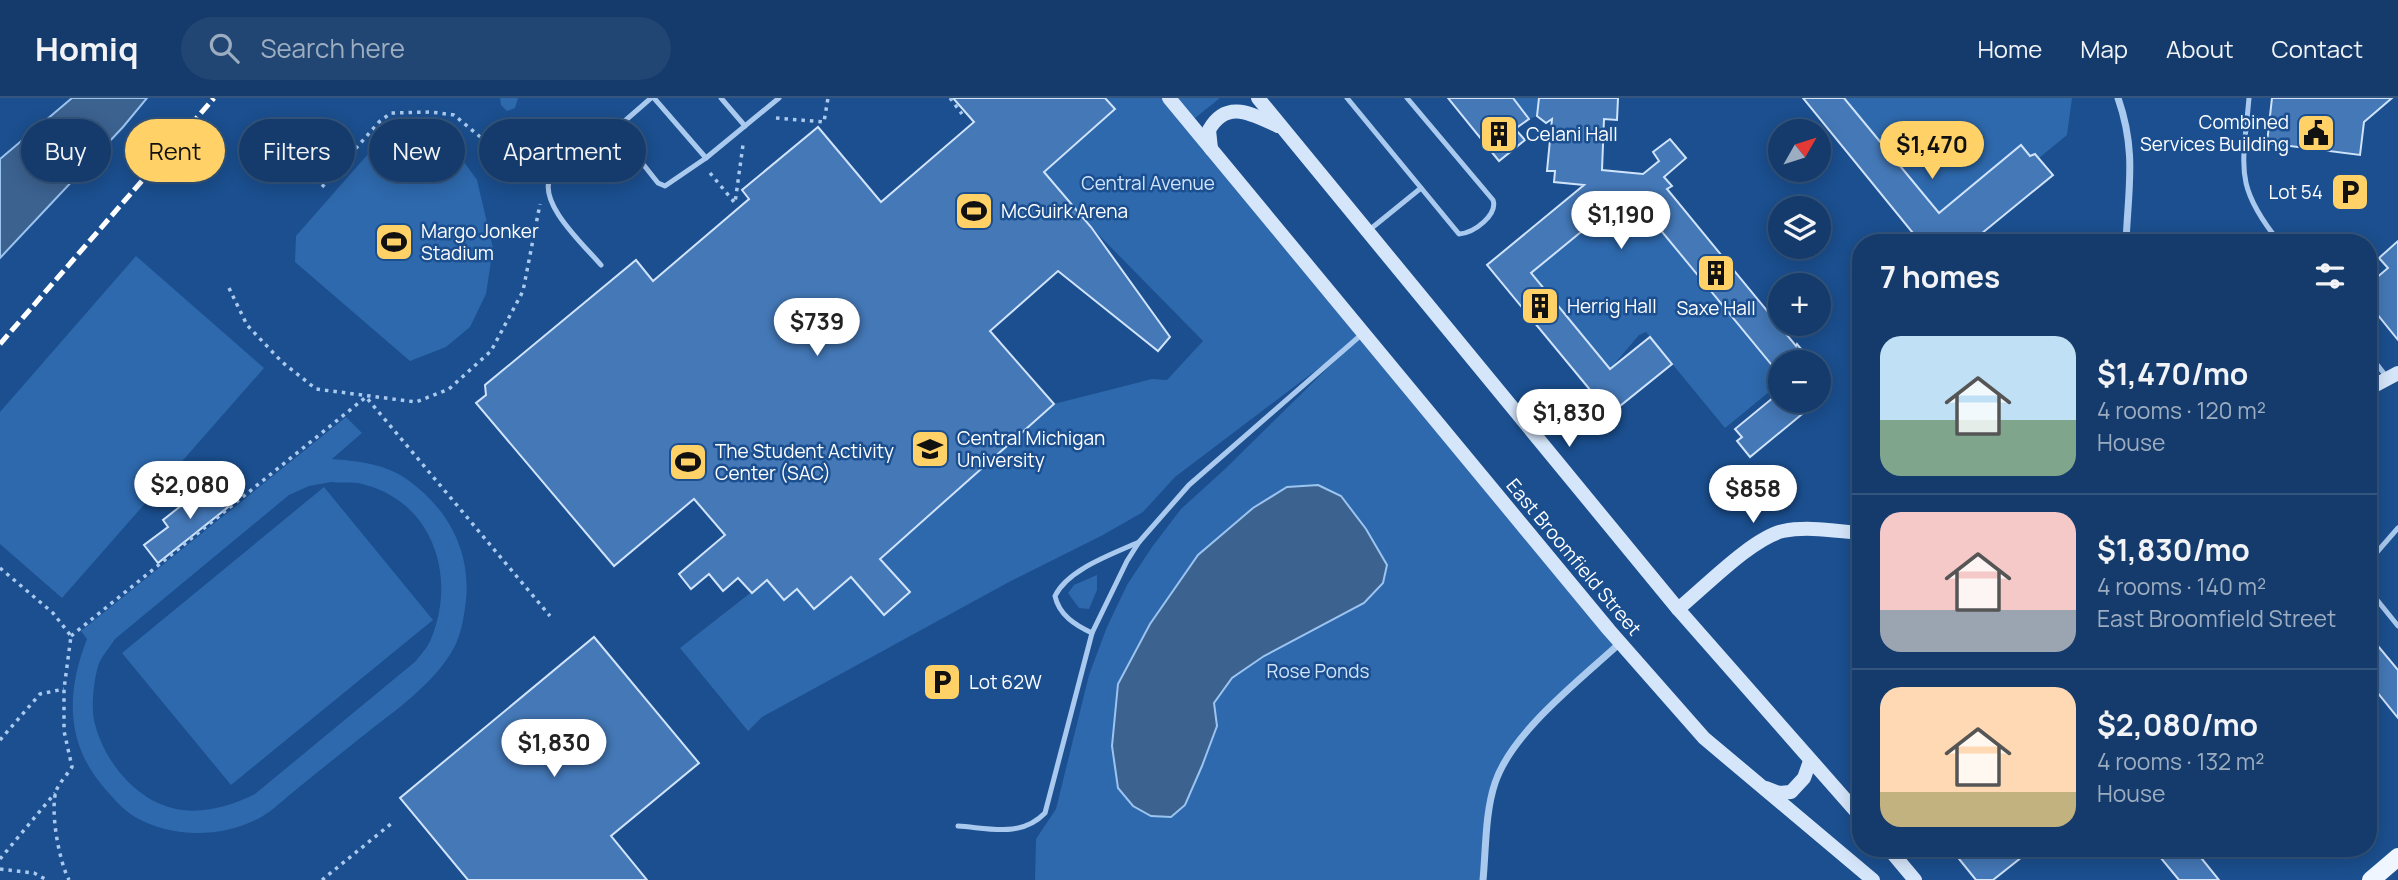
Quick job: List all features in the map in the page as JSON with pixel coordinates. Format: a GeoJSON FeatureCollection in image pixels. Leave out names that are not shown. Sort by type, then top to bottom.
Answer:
{"type":"FeatureCollection","features":[{"type":"Feature","properties":{"kind":"main road","name":"East Broomfield Street"},"geometry":{"type":"LineString","coordinates":[[1169,98],[1620,643],[1704,738],[1873,880]]}},
{"type":"Feature","properties":{"kind":"main road"},"geometry":{"type":"LineString","coordinates":[[1258,98],[1678,609],[1852,807]]}},
{"type":"Feature","properties":{"kind":"main road"},"geometry":{"type":"LineString","coordinates":[[1211,149],[1209,130],[1218,119],[1235,111],[1249,113],[1282,128]]}},
{"type":"Feature","properties":{"kind":"main road"},"geometry":{"type":"LineString","coordinates":[[2377,384],[2393,376]]}},
{"type":"Feature","properties":{"kind":"main road"},"geometry":{"type":"LineString","coordinates":[[1678,609],[1751,548],[1771,535],[1805,529],[1852,532]]}},
{"type":"Feature","properties":{"kind":"main road"},"geometry":{"type":"LineString","coordinates":[[1758,785],[1779,793],[1791,792],[1804,778],[1810,761]]}},
{"type":"Feature","properties":{"kind":"main road"},"geometry":{"type":"LineString","coordinates":[[1896,857],[1915,880]]}},
{"type":"Feature","properties":{"kind":"main road"},"geometry":{"type":"LineString","coordinates":[[2371,880],[2398,857]]}},
{"type":"Feature","properties":{"kind":"street"},"geometry":{"type":"LineString","coordinates":[[2118,98],[2131,155],[2127,234]]}},
{"type":"Feature","properties":{"kind":"street"},"geometry":{"type":"LineString","coordinates":[[1483,880],[1489,809],[1494,785],[1503,764],[1537,721],[1620,643]]}},
{"type":"Feature","properties":{"kind":"lane"},"geometry":{"type":"LineString","coordinates":[[628,119],[653,98],[706,158]]}},
{"type":"Feature","properties":{"kind":"lane"},"geometry":{"type":"LineString","coordinates":[[722,98],[746,126]]}},
{"type":"Feature","properties":{"kind":"lane"},"geometry":{"type":"LineString","coordinates":[[646,168],[658,183],[665,187],[706,158],[779,98]]}},
{"type":"Feature","properties":{"kind":"lane"},"geometry":{"type":"LineString","coordinates":[[1348,98],[1460,234],[1471,232],[1493,212],[1496,207],[1493,200],[1407,98]]}},
{"type":"Feature","properties":{"kind":"lane"},"geometry":{"type":"LineString","coordinates":[[2249,98],[2244,178],[2256,211],[2273,234]]}},
{"type":"Feature","properties":{"kind":"lane"},"geometry":{"type":"LineString","coordinates":[[549,182],[549,199],[556,212],[601,265]]}},
{"type":"Feature","properties":{"kind":"lane"},"geometry":{"type":"LineString","coordinates":[[1368,232],[1421,188]]}},
{"type":"Feature","properties":{"kind":"lane"},"geometry":{"type":"LineString","coordinates":[[958,825],[1024,829],[1045,813],[1092,633],[1139,542],[1189,485],[1364,333]]}},
{"type":"Feature","properties":{"kind":"lane"},"geometry":{"type":"LineString","coordinates":[[2377,361],[2393,376]]}},
{"type":"Feature","properties":{"kind":"lane"},"geometry":{"type":"LineString","coordinates":[[2377,552],[2398,528]]}},
{"type":"Feature","properties":{"kind":"lane"},"geometry":{"type":"LineString","coordinates":[[1092,633],[1060,610],[1055,596],[1060,586],[1087,567],[1139,542]]}},
{"type":"Feature","properties":{"kind":"lane"},"geometry":{"type":"LineString","coordinates":[[2377,600],[2398,626]]}},
{"type":"Feature","properties":{"kind":"path"},"geometry":{"type":"LineString","coordinates":[[776,118],[824,122],[828,98]]}},
{"type":"Feature","properties":{"kind":"path"},"geometry":{"type":"LineString","coordinates":[[950,98],[962,114]]}},
{"type":"Feature","properties":{"kind":"path"},"geometry":{"type":"LineString","coordinates":[[229,288],[247,325],[282,362],[316,389],[416,402],[449,388],[491,351],[523,291],[538,209],[548,186],[515,166],[454,115],[431,112],[391,113],[322,187]]}},
{"type":"Feature","properties":{"kind":"path"},"geometry":{"type":"LineString","coordinates":[[710,173],[735,203],[743,145]]}},
{"type":"Feature","properties":{"kind":"path"},"geometry":{"type":"LineString","coordinates":[[366,397],[550,616]]}},
{"type":"Feature","properties":{"kind":"path"},"geometry":{"type":"LineString","coordinates":[[0,859],[56,791],[72,767],[64,730],[64,689],[71,636],[366,397]]}},
{"type":"Feature","properties":{"kind":"path"},"geometry":{"type":"LineString","coordinates":[[0,568],[53,613],[71,636]]}},
{"type":"Feature","properties":{"kind":"path"},"geometry":{"type":"LineString","coordinates":[[0,740],[40,694],[64,689]]}},
{"type":"Feature","properties":{"kind":"path"},"geometry":{"type":"LineString","coordinates":[[56,791],[55,827],[64,870],[69,880]]}},
{"type":"Feature","properties":{"kind":"path"},"geometry":{"type":"LineString","coordinates":[[322,880],[392,823]]}},
{"type":"Feature","properties":{"kind":"path"},"geometry":{"type":"LineString","coordinates":[[0,869],[34,873],[47,880]]}},
{"type":"Feature","properties":{"kind":"green space"},"geometry":{"type":"Polygon","coordinates":[[[500,98],[518,98],[515,108],[507,111],[501,105],[500,98]]]}},
{"type":"Feature","properties":{"kind":"green space","name":"Rose Ponds"},"geometry":{"type":"Polygon","coordinates":[[[1105,98],[1220,98],[1190,122],[1620,643],[1537,721],[1503,764],[1489,809],[1483,880],[1035,880],[1036,839],[1056,809],[1089,675],[1127,585],[1181,509],[1356,340],[1175,477],[1143,512],[762,717],[748,731],[680,648],[767,580],[784,600],[797,589],[814,609],[851,577],[880,559],[1054,404],[1152,379],[1167,380],[1203,341],[1091,227],[1044,172],[1114,110],[1105,98]]]}},
{"type":"Feature","properties":{"kind":"green space"},"geometry":{"type":"Polygon","coordinates":[[[1513,98],[1539,98],[1537,116],[1529,119],[1513,98]]]}},
{"type":"Feature","properties":{"kind":"green space"},"geometry":{"type":"Polygon","coordinates":[[[1844,98],[2072,98],[2067,135],[2039,158],[2035,154],[2030,156],[2021,146],[1939,213],[1844,98]]]}},
{"type":"Feature","properties":{"kind":"green space","name":"Margo Jonker Stadium"},"geometry":{"type":"Polygon","coordinates":[[[369,153],[369,182],[465,182],[465,163],[477,180],[493,248],[486,294],[470,327],[446,347],[410,361],[295,262],[296,236],[343,182],[355,182],[355,169],[369,153]]]}},
{"type":"Feature","properties":{"kind":"green space"},"geometry":{"type":"Polygon","coordinates":[[[1615,204],[1640,205],[1768,360],[1768,393],[1725,428],[1646,332],[1639,335],[1610,369],[1531,273],[1615,204]]]}},
{"type":"Feature","properties":{"kind":"green space"},"geometry":{"type":"Polygon","coordinates":[[[136,256],[264,368],[62,598],[0,544],[0,412],[136,256]]]}},
{"type":"Feature","properties":{"kind":"green space"},"geometry":{"type":"Polygon","coordinates":[[[346,417],[362,433],[332,459],[362,462],[391,470],[423,492],[447,520],[456,536],[466,570],[467,589],[462,626],[451,653],[431,679],[267,814],[232,829],[216,832],[182,832],[150,824],[135,817],[113,798],[89,767],[75,732],[73,714],[76,677],[87,639],[81,631],[346,417]],[[331,482],[309,486],[289,495],[115,639],[101,659],[93,700],[94,720],[99,735],[114,765],[137,790],[151,800],[183,810],[202,810],[229,805],[255,794],[416,661],[428,645],[439,614],[441,589],[439,565],[432,542],[420,522],[404,505],[383,491],[358,483],[331,482]]]}},
{"type":"Feature","properties":{"kind":"green space"},"geometry":{"type":"Polygon","coordinates":[[[324,487],[433,620],[231,785],[122,653],[324,487]]]}},
{"type":"Feature","properties":{"kind":"green space"},"geometry":{"type":"Polygon","coordinates":[[[1097,575],[1097,590],[1089,609],[1079,608],[1068,593],[1074,585],[1097,575]]]}},
{"type":"Feature","properties":{"kind":"shaded area"},"geometry":{"type":"Polygon","coordinates":[[[72,98],[147,98],[130,119],[125,119],[125,125],[111,140],[111,119],[47,119],[72,98]]]}},
{"type":"Feature","properties":{"kind":"shaded area"},"geometry":{"type":"Polygon","coordinates":[[[21,141],[21,182],[71,182],[0,258],[0,159],[21,141]]]}},
{"type":"Feature","properties":{"kind":"shaded area"},"geometry":{"type":"Polygon","coordinates":[[[1318,485],[1341,496],[1366,529],[1387,565],[1383,583],[1364,603],[1264,656],[1232,678],[1214,703],[1217,726],[1185,805],[1171,817],[1151,816],[1133,806],[1118,788],[1112,746],[1118,684],[1150,624],[1198,555],[1253,508],[1287,487],[1318,485]]]}},
{"type":"Feature","properties":{"kind":"building"},"geometry":{"type":"Polygon","coordinates":[[[953,98],[1105,98],[1115,109],[1044,172],[1091,227],[1170,337],[1158,351],[1058,271],[990,331],[1054,404],[880,559],[910,592],[884,615],[851,577],[814,609],[797,589],[784,600],[767,580],[752,593],[738,578],[723,591],[709,574],[691,589],[679,574],[725,535],[694,499],[614,566],[476,403],[486,395],[485,385],[636,260],[653,281],[749,199],[742,190],[818,127],[881,202],[974,122],[953,98]]]}},
{"type":"Feature","properties":{"kind":"building","name":"Celani Hall"},"geometry":{"type":"Polygon","coordinates":[[[1448,98],[1513,98],[1529,119],[1515,129],[1525,140],[1499,161],[1448,98]]]}},
{"type":"Feature","properties":{"kind":"building"},"geometry":{"type":"Polygon","coordinates":[[[1539,98],[1618,98],[1617,120],[1604,119],[1602,170],[1643,174],[1659,161],[1653,152],[1670,139],[1686,158],[1664,177],[1672,186],[1667,189],[1768,312],[1768,336],[1788,336],[1802,350],[1768,350],[1768,360],[1640,205],[1615,204],[1531,273],[1610,369],[1650,337],[1672,364],[1610,414],[1487,265],[1584,185],[1554,182],[1555,171],[1547,171],[1552,119],[1546,123],[1537,116],[1539,98]]]}},
{"type":"Feature","properties":{"kind":"building"},"geometry":{"type":"Polygon","coordinates":[[[1803,98],[1844,98],[1939,213],[2021,145],[2030,156],[2035,154],[2053,175],[1981,234],[1914,234],[1831,132],[1831,119],[1820,119],[1803,98]]]}},
{"type":"Feature","properties":{"kind":"building","name":"Combined Services Building"},"geometry":{"type":"Polygon","coordinates":[[[2272,98],[2392,98],[2364,122],[2360,155],[2267,143],[2272,98]]]}},
{"type":"Feature","properties":{"kind":"building"},"geometry":{"type":"Polygon","coordinates":[[[2398,241],[2398,340],[2377,314],[2377,277],[2388,268],[2379,258],[2398,241]]]}},
{"type":"Feature","properties":{"kind":"building"},"geometry":{"type":"Polygon","coordinates":[[[1768,402],[1768,413],[1803,413],[1750,457],[1737,441],[1742,437],[1735,429],[1768,402]]]}},
{"type":"Feature","properties":{"kind":"building"},"geometry":{"type":"Polygon","coordinates":[[[223,481],[237,500],[158,563],[144,545],[168,527],[163,520],[187,501],[192,506],[223,481]]]}},
{"type":"Feature","properties":{"kind":"building"},"geometry":{"type":"Polygon","coordinates":[[[594,637],[699,763],[611,836],[647,880],[468,880],[400,798],[594,637]]]}},
{"type":"Feature","properties":{"kind":"building"},"geometry":{"type":"Polygon","coordinates":[[[2377,645],[2398,670],[2398,718],[2377,692],[2377,645]]]}},
{"type":"Feature","properties":{"kind":"building"},"geometry":{"type":"Polygon","coordinates":[[[1957,857],[2022,857],[1993,880],[1976,880],[1957,857]]]}},
{"type":"Feature","properties":{"kind":"building"},"geometry":{"type":"Polygon","coordinates":[[[2160,857],[2200,857],[2219,880],[2179,880],[2160,857]]]}},
{"type":"Feature","properties":{"kind":"railway"},"geometry":{"type":"LineString","coordinates":[[0,344],[214,98]]}},
{"type":"Feature","properties":{"kind":"place","name":"Combined Services Building"},"geometry":{"type":"Point","coordinates":[2316,133]}},
{"type":"Feature","properties":{"kind":"place","name":"Celani Hall"},"geometry":{"type":"Point","coordinates":[1499,134]}},
{"type":"Feature","properties":{"kind":"place","name":"Lot 54"},"geometry":{"type":"Point","coordinates":[2350,192]}},
{"type":"Feature","properties":{"kind":"place","name":"McGuirk Arena"},"geometry":{"type":"Point","coordinates":[974,211]}},
{"type":"Feature","properties":{"kind":"place","name":"Margo Jonker Stadium"},"geometry":{"type":"Point","coordinates":[394,242]}},
{"type":"Feature","properties":{"kind":"place","name":"Saxe Hall"},"geometry":{"type":"Point","coordinates":[1716,273]}},
{"type":"Feature","properties":{"kind":"place","name":"Herrig Hall"},"geometry":{"type":"Point","coordinates":[1540,306]}},
{"type":"Feature","properties":{"kind":"place","name":"Central Michigan University"},"geometry":{"type":"Point","coordinates":[930,449]}},
{"type":"Feature","properties":{"kind":"place","name":"The Student Activity Center (SAC)"},"geometry":{"type":"Point","coordinates":[688,462]}},
{"type":"Feature","properties":{"kind":"place","name":"Lot 62W"},"geometry":{"type":"Point","coordinates":[942,682]}},
{"type":"Feature","properties":{"kind":"park label","name":"Central Avenue"},"geometry":{"type":"Point","coordinates":[1148,183]}}]}
